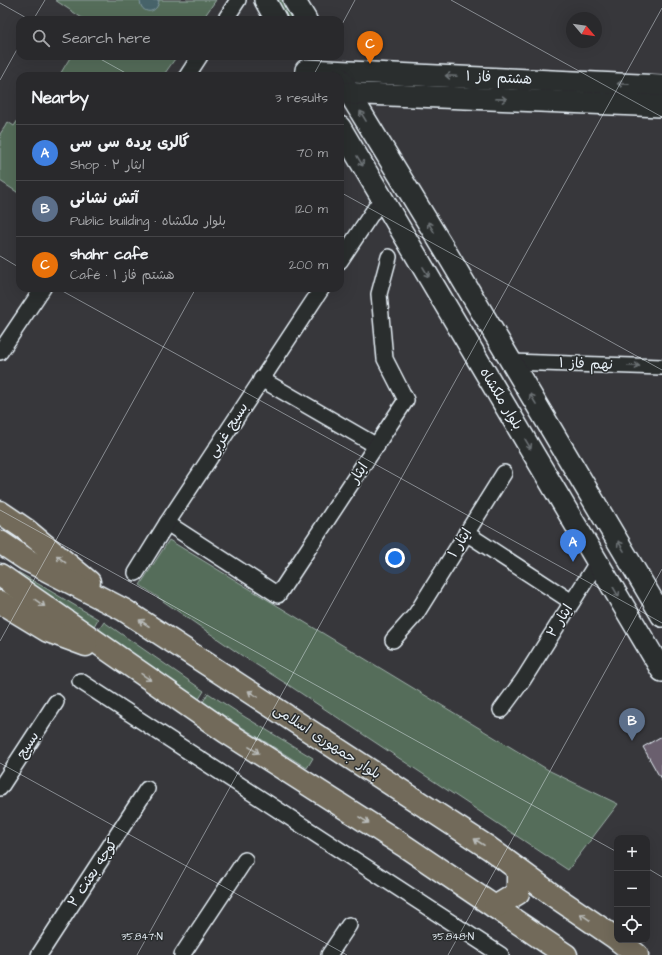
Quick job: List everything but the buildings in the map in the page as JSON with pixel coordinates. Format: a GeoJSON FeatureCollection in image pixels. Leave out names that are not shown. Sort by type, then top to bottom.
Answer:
{"type":"FeatureCollection","features":[{"type":"Feature","properties":{"kind":"main road"},"geometry":{"type":"LineString","coordinates":[[265,0],[274,16]]}},
{"type":"Feature","properties":{"kind":"main road"},"geometry":{"type":"LineString","coordinates":[[294,0],[304,16]]}},
{"type":"Feature","properties":{"kind":"main road"},"geometry":{"type":"LineString","coordinates":[[305,67],[320,72]]}},
{"type":"Feature","properties":{"kind":"main road","name":"هشتم فاز ۱"},"geometry":{"type":"LineString","coordinates":[[344,78],[662,86]]}},
{"type":"Feature","properties":{"kind":"main road","name":"هشتم فاز ۱"},"geometry":{"type":"LineString","coordinates":[[344,78],[662,106]]}},
{"type":"Feature","properties":{"kind":"main road","name":"بلوار ملکشاه"},"geometry":{"type":"LineString","coordinates":[[344,86],[511,362],[662,616]]}},
{"type":"Feature","properties":{"kind":"main road","name":"بلوار ملکشاه"},"geometry":{"type":"LineString","coordinates":[[344,134],[662,671]]}},
{"type":"Feature","properties":{"kind":"main road"},"geometry":{"type":"LineString","coordinates":[[0,512],[25,530],[124,610]]}},
{"type":"Feature","properties":{"kind":"main road","name":"بلوار جمهوری اسلامی"},"geometry":{"type":"LineString","coordinates":[[0,542],[27,560],[124,610],[489,848],[614,938]]}},
{"type":"Feature","properties":{"kind":"main road"},"geometry":{"type":"LineString","coordinates":[[4,578],[226,732],[403,845],[566,955]]}},
{"type":"Feature","properties":{"kind":"main road"},"geometry":{"type":"LineString","coordinates":[[0,602],[48,631],[111,653]]}},
{"type":"Feature","properties":{"kind":"main road"},"geometry":{"type":"LineString","coordinates":[[495,907],[518,894],[518,870]]}},
{"type":"Feature","properties":{"kind":"main road","name":"بلوار جمهوری اسلامی"},"geometry":{"type":"LineString","coordinates":[[621,943],[637,955]]}},
{"type":"Feature","properties":{"kind":"street"},"geometry":{"type":"LineString","coordinates":[[228,16],[238,0]]}},
{"type":"Feature","properties":{"kind":"street"},"geometry":{"type":"LineString","coordinates":[[190,72],[197,60]]}},
{"type":"Feature","properties":{"kind":"street"},"geometry":{"type":"LineString","coordinates":[[344,255],[382,198]]}},
{"type":"Feature","properties":{"kind":"street","name":"ایثار"},"geometry":{"type":"LineString","coordinates":[[167,523],[278,596],[406,400],[385,359],[379,294],[389,257]]}},
{"type":"Feature","properties":{"kind":"street"},"geometry":{"type":"LineString","coordinates":[[0,352],[40,292]]}},
{"type":"Feature","properties":{"kind":"street","name":"بسیج غربی"},"geometry":{"type":"LineString","coordinates":[[136,573],[167,523],[319,292]]}},
{"type":"Feature","properties":{"kind":"street","name":"نهم فاز ۱"},"geometry":{"type":"LineString","coordinates":[[511,362],[662,367]]}},
{"type":"Feature","properties":{"kind":"street"},"geometry":{"type":"LineString","coordinates":[[261,379],[376,446]]}},
{"type":"Feature","properties":{"kind":"street","name":"ایثار ۱"},"geometry":{"type":"LineString","coordinates":[[393,640],[416,614],[504,473]]}},
{"type":"Feature","properties":{"kind":"street"},"geometry":{"type":"LineString","coordinates":[[466,533],[572,602]]}},
{"type":"Feature","properties":{"kind":"street","name":"ایثار ۲"},"geometry":{"type":"LineString","coordinates":[[501,710],[598,562]]}},
{"type":"Feature","properties":{"kind":"street"},"geometry":{"type":"LineString","coordinates":[[80,681],[501,955]]}},
{"type":"Feature","properties":{"kind":"street","name":"بسیج"},"geometry":{"type":"LineString","coordinates":[[0,788],[56,702]]}},
{"type":"Feature","properties":{"kind":"street","name":"کوچه بعثت ۲"},"geometry":{"type":"LineString","coordinates":[[39,955],[86,885],[147,789]]}},
{"type":"Feature","properties":{"kind":"street"},"geometry":{"type":"LineString","coordinates":[[182,955],[245,860]]}},
{"type":"Feature","properties":{"kind":"street"},"geometry":{"type":"LineString","coordinates":[[329,955],[349,925]]}},
{"type":"Feature","properties":{"kind":"green space"},"geometry":{"type":"Polygon","coordinates":[[[55,0],[216,0],[205,16],[79,16],[55,0]]]}},
{"type":"Feature","properties":{"kind":"green space"},"geometry":{"type":"Polygon","coordinates":[[[272,0],[287,0],[297,16],[282,16],[272,0]]]}},
{"type":"Feature","properties":{"kind":"green space"},"geometry":{"type":"Polygon","coordinates":[[[69,60],[174,60],[166,72],[61,72],[69,60]]]}},
{"type":"Feature","properties":{"kind":"green space"},"geometry":{"type":"Polygon","coordinates":[[[8,122],[14,126],[16,123],[16,191],[0,181],[0,134],[8,122]]]}},
{"type":"Feature","properties":{"kind":"green space"},"geometry":{"type":"Polygon","coordinates":[[[169,540],[550,771],[618,804],[568,870],[241,655],[140,585],[169,540]]]}},
{"type":"Feature","properties":{"kind":"green space"},"geometry":{"type":"Polygon","coordinates":[[[18,572],[98,619],[93,628],[16,576],[18,572]]]}},
{"type":"Feature","properties":{"kind":"green space"},"geometry":{"type":"Polygon","coordinates":[[[104,622],[204,691],[199,699],[98,631],[104,622]]]}},
{"type":"Feature","properties":{"kind":"green space"},"geometry":{"type":"Polygon","coordinates":[[[208,693],[313,758],[307,768],[203,702],[208,693]]]}},
{"type":"Feature","properties":{"kind":"water"},"geometry":{"type":"Polygon","coordinates":[[[140,0],[159,0],[158,5],[153,11],[146,11],[141,5],[140,0]]]}},
{"type":"Feature","properties":{"kind":"place","name":"shahr cafe"},"geometry":{"type":"Point","coordinates":[370,64]}},
{"type":"Feature","properties":{"kind":"place","name":"گالری پرده سی سی"},"geometry":{"type":"Point","coordinates":[573,562]}},
{"type":"Feature","properties":{"kind":"place","name":"آتش نشانی"},"geometry":{"type":"Point","coordinates":[632,741]}}]}
